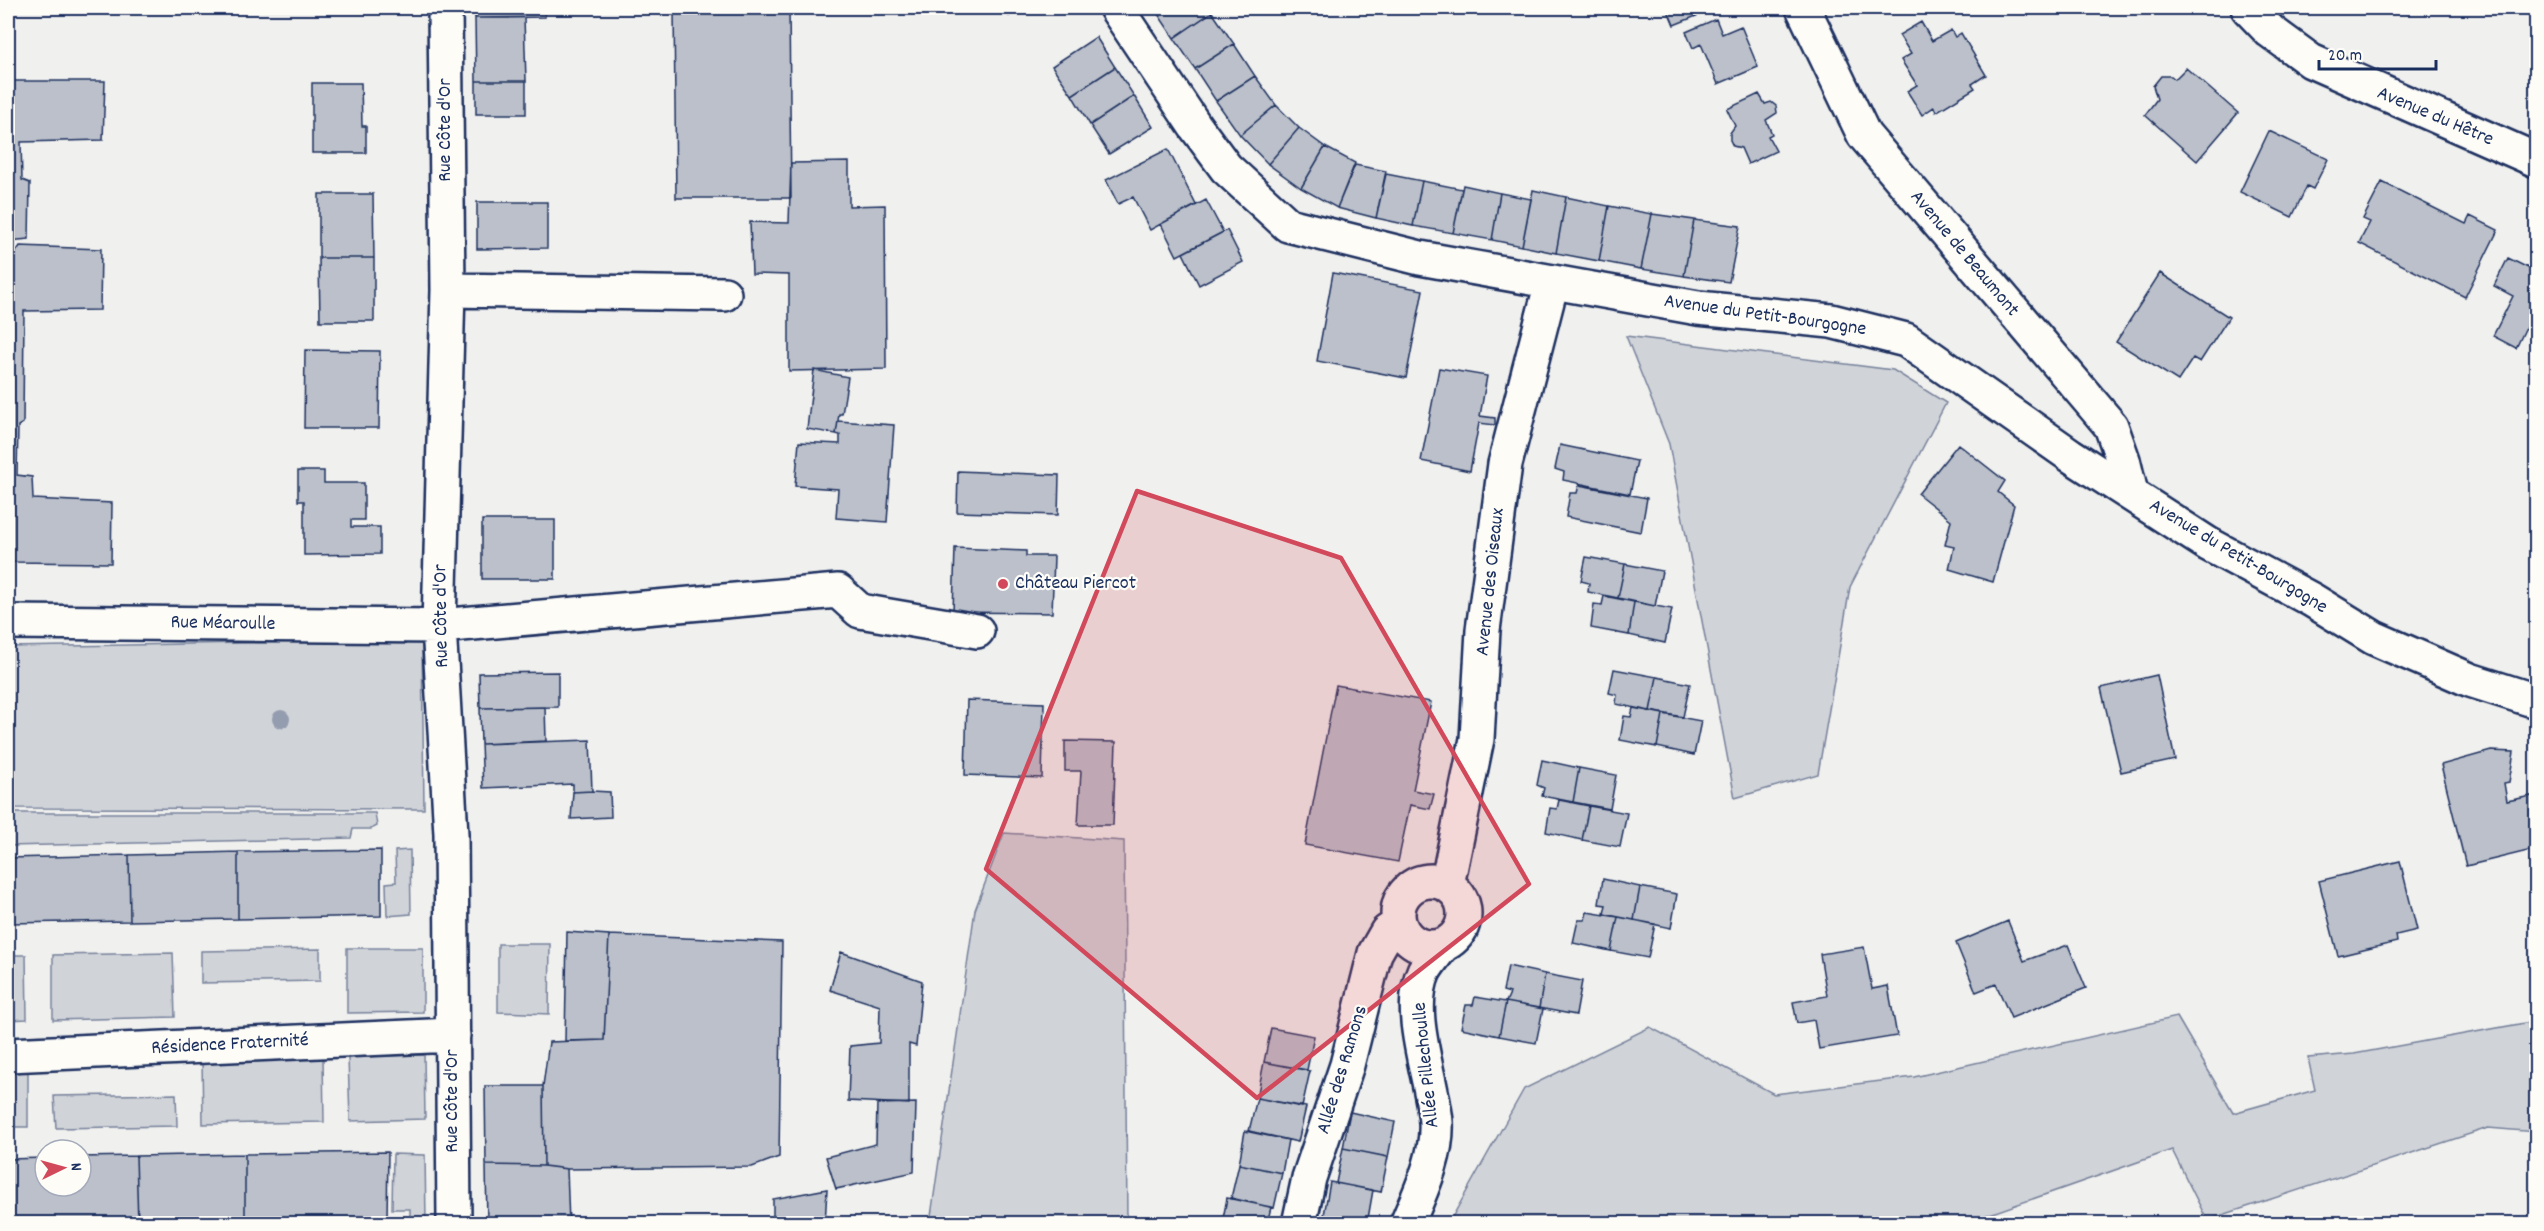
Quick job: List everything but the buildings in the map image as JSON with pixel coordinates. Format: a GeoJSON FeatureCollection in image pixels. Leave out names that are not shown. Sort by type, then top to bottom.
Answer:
{"type":"FeatureCollection","features":[{"type":"Feature","properties":{"kind":"street","name":"Rue Côte d'Or"},"geometry":{"type":"LineString","coordinates":[[445,8],[448,290],[439,626],[451,834],[454,1224]]}},
{"type":"Feature","properties":{"kind":"street","name":"Avenue du Petit-Bourgogne"},"geometry":{"type":"LineString","coordinates":[[1116,8],[1194,126],[1226,168],[1288,225],[1420,258],[1698,308],[1831,321],[1906,340],[2070,455],[2208,544],[2312,600],[2374,638],[2470,680],[2536,701]]}},
{"type":"Feature","properties":{"kind":"street","name":"Avenue de Beaumont"},"geometry":{"type":"LineString","coordinates":[[1803,8],[1864,135],[2111,426],[2131,493]]}},
{"type":"Feature","properties":{"kind":"street","name":"Avenue du Hêtre"},"geometry":{"type":"LineString","coordinates":[[2248,8],[2270,31],[2311,61],[2536,160]]}},
{"type":"Feature","properties":{"kind":"street","name":"Avenue des Oiseaux"},"geometry":{"type":"LineString","coordinates":[[1447,885],[1478,739],[1484,630],[1505,464],[1552,282]]}},
{"type":"Feature","properties":{"kind":"street"},"geometry":{"type":"LineString","coordinates":[[448,290],[724,294]]}},
{"type":"Feature","properties":{"kind":"street","name":"Rue Méaroulle"},"geometry":{"type":"LineString","coordinates":[[8,622],[439,626],[838,591],[860,610],[977,631]]}},
{"type":"Feature","properties":{"kind":"street"},"geometry":{"type":"LineString","coordinates":[[1435,881],[1447,885],[1460,899],[1463,919],[1457,935],[1443,945],[1433,947],[1414,943],[1406,937],[1400,924],[1401,900],[1408,890],[1419,883],[1435,881]]}},
{"type":"Feature","properties":{"kind":"street","name":"Allée des Ramons"},"geometry":{"type":"LineString","coordinates":[[1299,1224],[1309,1178],[1347,1065],[1375,953],[1387,932],[1400,924]]}},
{"type":"Feature","properties":{"kind":"street","name":"Allée Pillechoulle"},"geometry":{"type":"LineString","coordinates":[[1407,1224],[1433,1153],[1436,1124],[1418,1017],[1419,994],[1424,971],[1443,945]]}},
{"type":"Feature","properties":{"kind":"street","name":"Résidence Fraternité"},"geometry":{"type":"LineString","coordinates":[[8,1055],[453,1035]]}},
{"type":"Feature","properties":{"kind":"highlighted area"},"geometry":{"type":"Polygon","coordinates":[[[1137,491],[1341,558],[1529,884],[1257,1098],[986,869],[1137,491]]]}},
{"type":"Feature","properties":{"kind":"shaded area"},"geometry":{"type":"Polygon","coordinates":[[[1626,336],[1893,370],[1946,403],[1850,587],[1818,774],[1735,798],[1669,444],[1626,336]]]}},
{"type":"Feature","properties":{"kind":"shaded area"},"geometry":{"type":"Polygon","coordinates":[[[422,640],[424,809],[8,808],[8,647],[422,640]]]}},
{"type":"Feature","properties":{"kind":"shaded area"},"geometry":{"type":"Polygon","coordinates":[[[8,813],[375,813],[377,826],[371,829],[353,829],[351,838],[8,846],[8,813]]]}},
{"type":"Feature","properties":{"kind":"shaded area"},"geometry":{"type":"Polygon","coordinates":[[[1004,833],[1124,841],[1127,1223],[930,1223],[975,910],[1004,833]]]}},
{"type":"Feature","properties":{"kind":"shaded area"},"geometry":{"type":"Polygon","coordinates":[[[410,850],[411,914],[387,916],[386,883],[396,882],[395,851],[410,850]]]}},
{"type":"Feature","properties":{"kind":"shaded area"},"geometry":{"type":"Polygon","coordinates":[[[498,944],[550,944],[549,1014],[498,1012],[498,944]]]}},
{"type":"Feature","properties":{"kind":"shaded area"},"geometry":{"type":"Polygon","coordinates":[[[347,948],[423,948],[423,1012],[347,1013],[347,948]]]}},
{"type":"Feature","properties":{"kind":"shaded area"},"geometry":{"type":"Polygon","coordinates":[[[320,949],[320,981],[201,983],[201,951],[320,949]]]}},
{"type":"Feature","properties":{"kind":"shaded area"},"geometry":{"type":"Polygon","coordinates":[[[173,953],[175,1017],[53,1020],[53,955],[173,953]]]}},
{"type":"Feature","properties":{"kind":"shaded area"},"geometry":{"type":"Polygon","coordinates":[[[8,955],[26,955],[27,1019],[8,1020],[8,955]]]}},
{"type":"Feature","properties":{"kind":"shaded area"},"geometry":{"type":"Polygon","coordinates":[[[2177,1017],[2233,1113],[2315,1090],[2308,1058],[2354,1054],[2536,1021],[2536,1132],[2488,1128],[2207,1220],[2172,1150],[1964,1223],[1449,1223],[1524,1089],[1650,1027],[1774,1094],[1914,1077],[2177,1017]]]}},
{"type":"Feature","properties":{"kind":"shaded area"},"geometry":{"type":"Polygon","coordinates":[[[424,1055],[425,1119],[350,1121],[348,1057],[424,1055]]]}},
{"type":"Feature","properties":{"kind":"shaded area"},"geometry":{"type":"Polygon","coordinates":[[[323,1057],[324,1122],[203,1124],[202,1060],[323,1057]]]}},
{"type":"Feature","properties":{"kind":"shaded area"},"geometry":{"type":"Polygon","coordinates":[[[8,1063],[28,1063],[28,1127],[8,1127],[8,1063]]]}},
{"type":"Feature","properties":{"kind":"shaded area"},"geometry":{"type":"Polygon","coordinates":[[[176,1094],[177,1126],[56,1128],[54,1096],[176,1094]]]}},
{"type":"Feature","properties":{"kind":"shaded area"},"geometry":{"type":"Polygon","coordinates":[[[393,1154],[425,1155],[426,1223],[410,1223],[410,1209],[392,1209],[393,1154]]]}},
{"type":"Feature","properties":{"kind":"place","name":"Château Piercot"},"geometry":{"type":"Point","coordinates":[1003,584]}}]}
